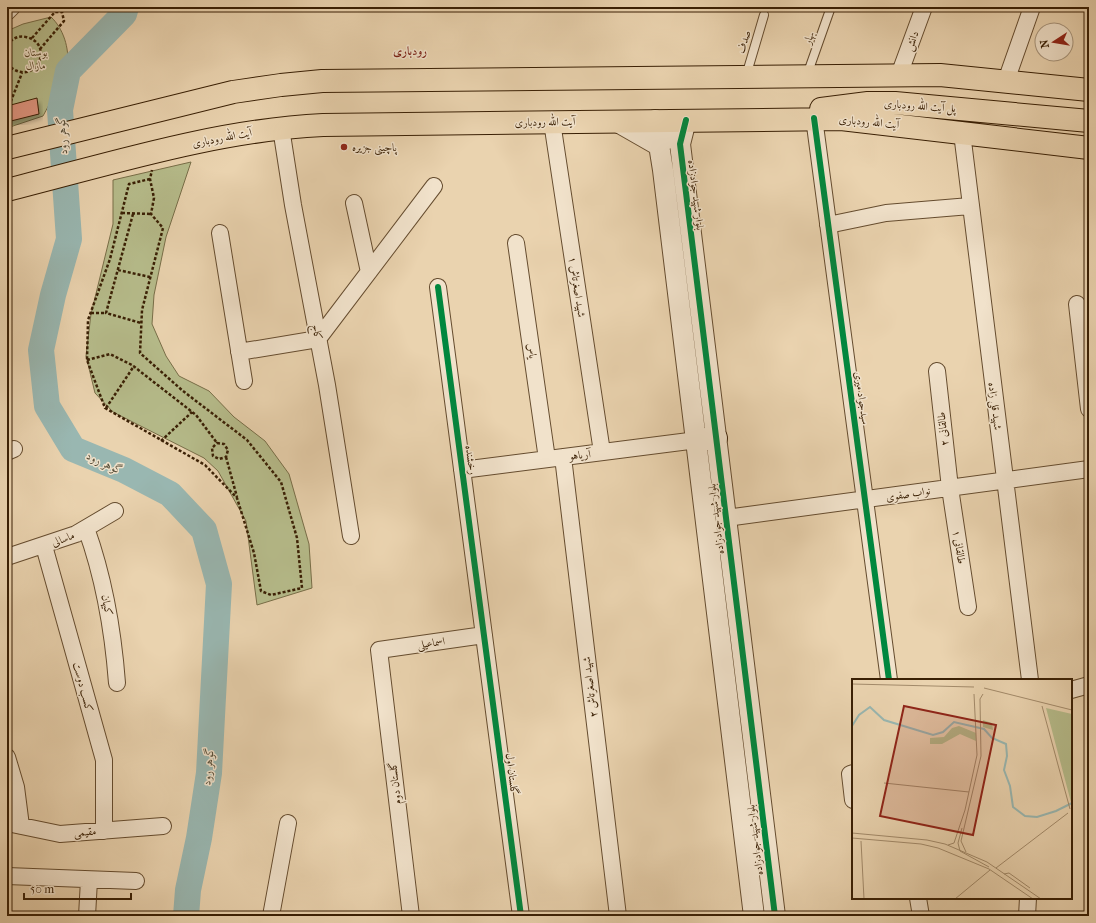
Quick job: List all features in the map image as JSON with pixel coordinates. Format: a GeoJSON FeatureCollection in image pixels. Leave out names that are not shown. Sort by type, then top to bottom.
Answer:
{"type":"FeatureCollection","features":[{"type":"Feature","properties":{"kind":"main road"},"geometry":{"type":"LineString","coordinates":[[7,148],[232,92],[305,82],[899,75],[958,76],[1089,90]]}},
{"type":"Feature","properties":{"kind":"main road","name":"پل آیت الله رودباری"},"geometry":{"type":"LineString","coordinates":[[752,119],[868,103],[895,103],[1089,121]]}},
{"type":"Feature","properties":{"kind":"main road","name":"آیت الله رودباری"},"geometry":{"type":"LineString","coordinates":[[7,190],[216,138],[281,128],[323,125],[814,118],[869,121],[1089,148]]}},
{"type":"Feature","properties":{"kind":"street"},"geometry":{"type":"LineString","coordinates":[[7,12],[12,7]]}},
{"type":"Feature","properties":{"kind":"street","name":"دانش"},"geometry":{"type":"LineString","coordinates":[[899,75],[924,7]]}},
{"type":"Feature","properties":{"kind":"street"},"geometry":{"type":"LineString","coordinates":[[1006,81],[1032,7]]}},
{"type":"Feature","properties":{"kind":"street","name":"سیدجواد میری"},"geometry":{"type":"LineString","coordinates":[[814,118],[889,679]]}},
{"type":"Feature","properties":{"kind":"street","name":"بلوار شهید جوادزاده"},"geometry":{"type":"LineString","coordinates":[[655,120],[707,439],[726,518],[774,916]]}},
{"type":"Feature","properties":{"kind":"street","name":"بلوار شهید جوادزاده"},"geometry":{"type":"LineString","coordinates":[[686,120],[680,144],[707,439]]}},
{"type":"Feature","properties":{"kind":"street"},"geometry":{"type":"LineString","coordinates":[[616,121],[658,145],[666,139],[671,138],[680,144]]}},
{"type":"Feature","properties":{"kind":"street","name":"شهید اصغرتاش ۱"},"geometry":{"type":"LineString","coordinates":[[552,122],[602,452]]}},
{"type":"Feature","properties":{"kind":"street","name":"کاج"},"geometry":{"type":"LineString","coordinates":[[281,128],[293,206],[318,339],[351,536]]}},
{"type":"Feature","properties":{"kind":"street","name":"شهید قلی زاده"},"geometry":{"type":"LineString","coordinates":[[962,133],[1030,679]]}},
{"type":"Feature","properties":{"kind":"street"},"geometry":{"type":"LineString","coordinates":[[239,352],[318,339],[434,186]]}},
{"type":"Feature","properties":{"kind":"street"},"geometry":{"type":"LineString","coordinates":[[354,203],[369,272]]}},
{"type":"Feature","properties":{"kind":"street"},"geometry":{"type":"LineString","coordinates":[[828,224],[886,213],[970,206]]}},
{"type":"Feature","properties":{"kind":"street"},"geometry":{"type":"LineString","coordinates":[[220,233],[244,381]]}},
{"type":"Feature","properties":{"kind":"street","name":"یاس"},"geometry":{"type":"LineString","coordinates":[[516,243],[547,459]]}},
{"type":"Feature","properties":{"kind":"street","name":"رخشنده"},"geometry":{"type":"LineString","coordinates":[[438,287],[484,635]]}},
{"type":"Feature","properties":{"kind":"street"},"geometry":{"type":"LineString","coordinates":[[1077,304],[1089,409]]}},
{"type":"Feature","properties":{"kind":"street","name":"طالقانی ۲"},"geometry":{"type":"LineString","coordinates":[[937,371],[950,488]]}},
{"type":"Feature","properties":{"kind":"street"},"geometry":{"type":"LineString","coordinates":[[707,439],[754,916]]}},
{"type":"Feature","properties":{"kind":"street","name":"آریاهو"},"geometry":{"type":"LineString","coordinates":[[462,470],[707,439]]}},
{"type":"Feature","properties":{"kind":"street","name":"شهید اصغرتاش ۲"},"geometry":{"type":"LineString","coordinates":[[563,457],[618,916]]}},
{"type":"Feature","properties":{"kind":"street","name":"نواب صفوی"},"geometry":{"type":"LineString","coordinates":[[726,518],[865,501],[1089,469]]}},
{"type":"Feature","properties":{"kind":"street","name":"طالقانی ۱"},"geometry":{"type":"LineString","coordinates":[[950,488],[968,606]]}},
{"type":"Feature","properties":{"kind":"street","name":"ماسالی"},"geometry":{"type":"LineString","coordinates":[[7,557],[44,546],[76,534],[115,511]]}},
{"type":"Feature","properties":{"kind":"street","name":"کیهان"},"geometry":{"type":"LineString","coordinates":[[86,528],[96,555],[106,597],[114,653],[116,683]]}},
{"type":"Feature","properties":{"kind":"street","name":"کسب دوست"},"geometry":{"type":"LineString","coordinates":[[44,546],[104,760],[104,831]]}},
{"type":"Feature","properties":{"kind":"street","name":"اسماعیلی"},"geometry":{"type":"LineString","coordinates":[[379,650],[484,635]]}},
{"type":"Feature","properties":{"kind":"street","name":"گلستان اول"},"geometry":{"type":"LineString","coordinates":[[484,635],[520,916]]}},
{"type":"Feature","properties":{"kind":"street","name":"گلستان دوم"},"geometry":{"type":"LineString","coordinates":[[379,650],[411,916]]}},
{"type":"Feature","properties":{"kind":"street"},"geometry":{"type":"LineString","coordinates":[[1072,690],[1089,685]]}},
{"type":"Feature","properties":{"kind":"street"},"geometry":{"type":"LineString","coordinates":[[7,756],[16,787],[14,825]]}},
{"type":"Feature","properties":{"kind":"street"},"geometry":{"type":"LineString","coordinates":[[852,773],[850,774],[852,791]]}},
{"type":"Feature","properties":{"kind":"street"},"geometry":{"type":"LineString","coordinates":[[271,916],[288,823]]}},
{"type":"Feature","properties":{"kind":"street","name":"مقیمی"},"geometry":{"type":"LineString","coordinates":[[14,825],[60,834],[163,826]]}},
{"type":"Feature","properties":{"kind":"street"},"geometry":{"type":"LineString","coordinates":[[7,876],[136,881]]}},
{"type":"Feature","properties":{"kind":"street"},"geometry":{"type":"LineString","coordinates":[[87,916],[89,880]]}},
{"type":"Feature","properties":{"kind":"street"},"geometry":{"type":"LineString","coordinates":[[918,899],[920,916]]}},
{"type":"Feature","properties":{"kind":"street"},"geometry":{"type":"LineString","coordinates":[[1027,916],[1028,899]]}},
{"type":"Feature","properties":{"kind":"lane","name":"بهار"},"geometry":{"type":"LineString","coordinates":[[807,75],[831,7]]}},
{"type":"Feature","properties":{"kind":"lane","name":"صدف"},"geometry":{"type":"LineString","coordinates":[[746,76],[764,15]]}},
{"type":"Feature","properties":{"kind":"path"},"geometry":{"type":"LineString","coordinates":[[32,38],[55,12],[62,12],[64,20],[40,50]]}},
{"type":"Feature","properties":{"kind":"path"},"geometry":{"type":"LineString","coordinates":[[7,45],[13,38],[22,36],[32,38],[37,43],[41,58],[37,66],[30,71],[22,72],[13,70],[7,64]]}},
{"type":"Feature","properties":{"kind":"path"},"geometry":{"type":"LineString","coordinates":[[7,111],[22,72]]}},
{"type":"Feature","properties":{"kind":"path"},"geometry":{"type":"LineString","coordinates":[[151,214],[154,198],[150,179],[154,164]]}},
{"type":"Feature","properties":{"kind":"path"},"geometry":{"type":"LineString","coordinates":[[150,179],[129,184],[110,259],[88,320],[87,360],[105,408],[205,465],[237,498]]}},
{"type":"Feature","properties":{"kind":"path"},"geometry":{"type":"LineString","coordinates":[[87,360],[110,354],[134,366],[192,412],[217,443],[224,444],[228,450],[226,457],[254,552],[261,591],[271,595],[302,588],[297,538],[281,482],[248,440],[183,391],[140,353],[142,310],[163,228],[151,214],[122,214]]}},
{"type":"Feature","properties":{"kind":"path"},"geometry":{"type":"LineString","coordinates":[[106,313],[133,214]]}},
{"type":"Feature","properties":{"kind":"path"},"geometry":{"type":"LineString","coordinates":[[118,270],[151,277]]}},
{"type":"Feature","properties":{"kind":"path"},"geometry":{"type":"LineString","coordinates":[[90,313],[106,313],[141,323]]}},
{"type":"Feature","properties":{"kind":"path"},"geometry":{"type":"LineString","coordinates":[[105,408],[134,366]]}},
{"type":"Feature","properties":{"kind":"path"},"geometry":{"type":"LineString","coordinates":[[161,441],[192,412]]}},
{"type":"Feature","properties":{"kind":"path"},"geometry":{"type":"LineString","coordinates":[[217,443],[212,448],[213,456],[219,460],[226,457]]}},
{"type":"Feature","properties":{"kind":"green space","name":"بوستان مارال"},"geometry":{"type":"Polygon","coordinates":[[[51,17],[59,27],[65,39],[68,59],[63,77],[43,116],[7,128],[7,31],[23,24],[51,17]]]}},
{"type":"Feature","properties":{"kind":"green space"},"geometry":{"type":"Polygon","coordinates":[[[191,162],[166,237],[154,295],[152,324],[166,356],[179,376],[209,391],[234,417],[265,441],[289,474],[309,544],[312,588],[257,605],[246,521],[218,471],[204,458],[113,412],[95,393],[86,356],[91,314],[113,224],[113,180],[191,162]]]}},
{"type":"Feature","properties":{"kind":"building"},"geometry":{"type":"Polygon","coordinates":[[[37,98],[39,114],[7,122],[7,106],[37,98]]]}},
{"type":"Feature","properties":{"kind":"waterway","name":"گوهر رود"},"geometry":{"type":"LineString","coordinates":[[126,7],[124,14],[68,71],[60,110],[69,239],[53,295],[41,350],[47,406],[73,449],[124,470],[170,494],[204,530],[219,584],[209,773],[199,838],[188,890],[186,916]]}},
{"type":"Feature","properties":{"kind":"cycle path"},"geometry":{"type":"LineString","coordinates":[[814,118],[889,679]]}},
{"type":"Feature","properties":{"kind":"cycle path"},"geometry":{"type":"LineString","coordinates":[[686,120],[680,144],[775,916]]}},
{"type":"Feature","properties":{"kind":"cycle path"},"geometry":{"type":"LineString","coordinates":[[438,287],[521,916]]}},
{"type":"Feature","properties":{"kind":"place","name":"پاچینی جزیره"},"geometry":{"type":"Point","coordinates":[344,147]}},
{"type":"Feature","properties":{"kind":"district","name":"رودباری"},"geometry":{"type":"Point","coordinates":[410,51]}}]}
